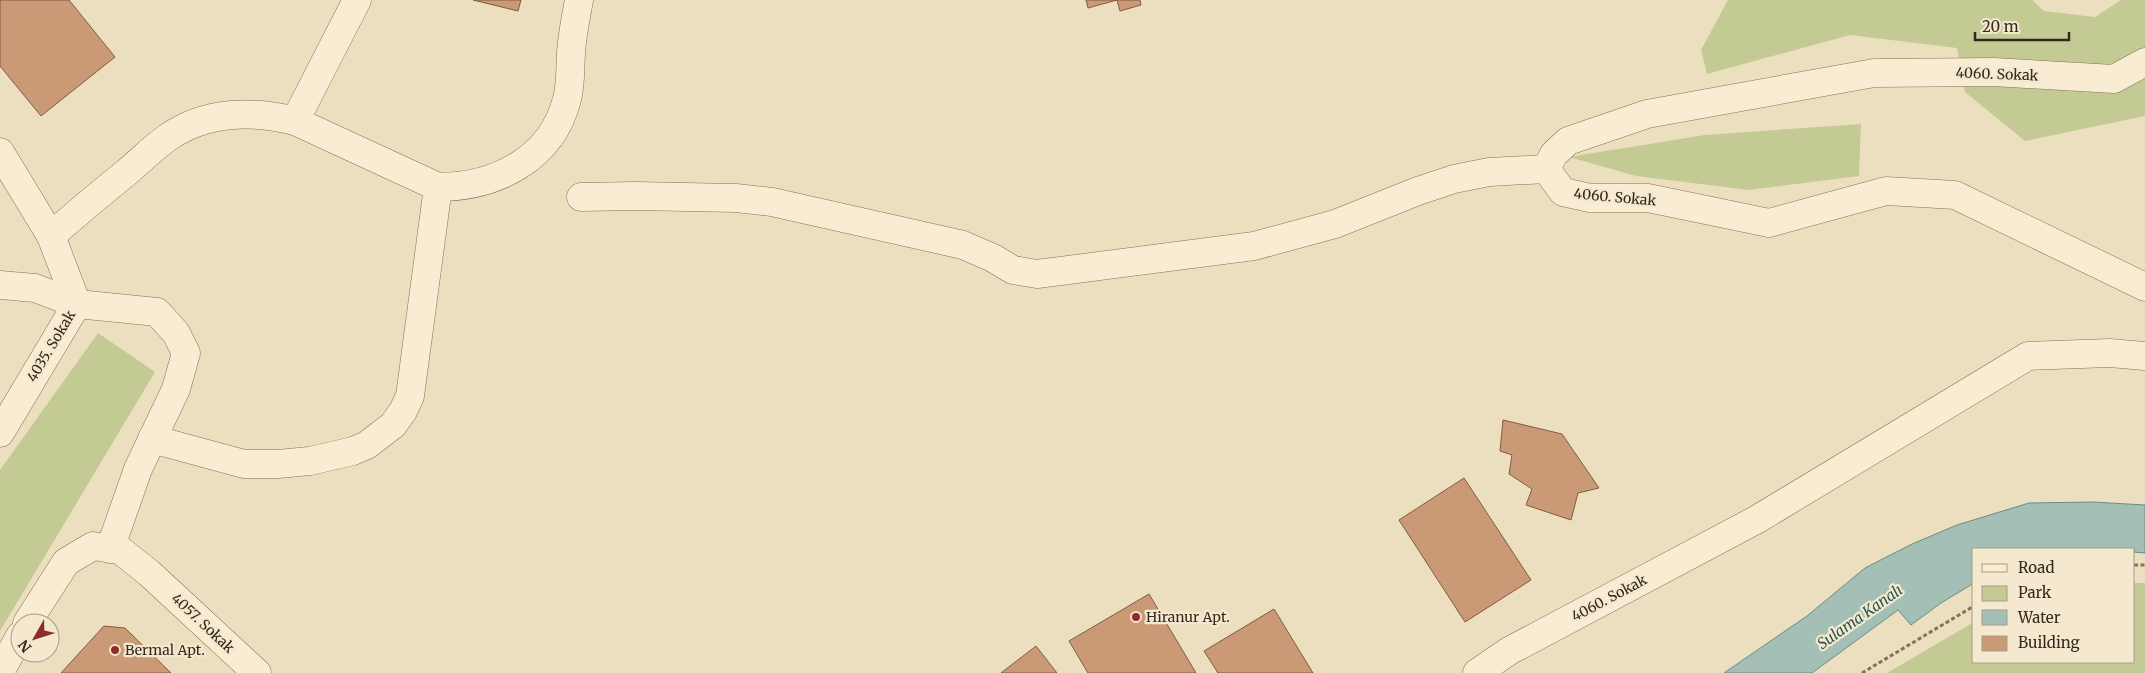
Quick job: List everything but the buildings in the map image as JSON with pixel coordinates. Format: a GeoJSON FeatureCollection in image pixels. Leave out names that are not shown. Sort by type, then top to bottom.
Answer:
{"type":"FeatureCollection","features":[{"type":"Feature","properties":{"kind":"street"},"geometry":{"type":"LineString","coordinates":[[295,121],[357,0]]}},
{"type":"Feature","properties":{"kind":"street"},"geometry":{"type":"LineString","coordinates":[[51,236],[169,136],[207,120],[229,115],[251,113],[274,115],[295,121],[438,187],[462,187],[486,182],[508,172],[528,159],[545,141],[558,121],[568,98],[571,50],[579,0]]}},
{"type":"Feature","properties":{"kind":"street","name":"4060. Sokak"},"geometry":{"type":"LineString","coordinates":[[2145,62],[2114,80],[1993,72],[1865,74],[1647,114],[1568,141],[1554,154],[1546,168],[1563,192],[1590,198],[1648,198],[1769,223],[1886,191],[1955,195],[2145,286]]}},
{"type":"Feature","properties":{"kind":"street","name":"4035. Sokak"},"geometry":{"type":"LineString","coordinates":[[0,152],[51,236],[77,304],[0,433]]}},
{"type":"Feature","properties":{"kind":"street"},"geometry":{"type":"LineString","coordinates":[[581,197],[727,198],[772,202],[962,245],[993,258],[1013,270],[1037,274],[1254,246],[1335,224],[1418,191],[1454,179],[1489,172],[1546,168]]}},
{"type":"Feature","properties":{"kind":"street"},"geometry":{"type":"LineString","coordinates":[[152,439],[244,464],[278,464],[310,461],[353,452],[380,436],[402,411],[410,396],[438,187]]}},
{"type":"Feature","properties":{"kind":"street"},"geometry":{"type":"LineString","coordinates":[[0,285],[35,288],[77,304],[157,312],[176,333],[186,353],[176,389],[138,470],[110,549],[93,546],[66,562],[33,613]]}},
{"type":"Feature","properties":{"kind":"street","name":"4060. Sokak"},"geometry":{"type":"LineString","coordinates":[[1477,673],[1509,651],[1756,520],[2028,356],[2110,353],[2145,356]]}},
{"type":"Feature","properties":{"kind":"street","name":"4057. Sokak"},"geometry":{"type":"LineString","coordinates":[[110,549],[120,550],[148,573],[243,668]]}},
{"type":"Feature","properties":{"kind":"street"},"geometry":{"type":"LineString","coordinates":[[0,672],[10,654]]}},
{"type":"Feature","properties":{"kind":"path"},"geometry":{"type":"LineString","coordinates":[[1862,673],[1972,607]]}},
{"type":"Feature","properties":{"kind":"green space"},"geometry":{"type":"Polygon","coordinates":[[[1728,0],[2032,0],[2044,11],[2095,17],[2121,0],[2145,0],[2145,116],[2025,141],[1965,92],[1957,48],[1850,35],[1707,74],[1701,50],[1728,0]]]}},
{"type":"Feature","properties":{"kind":"green space"},"geometry":{"type":"Polygon","coordinates":[[[1861,124],[1859,176],[1749,190],[1636,176],[1569,157],[1705,135],[1861,124]]]}},
{"type":"Feature","properties":{"kind":"green space"},"geometry":{"type":"Polygon","coordinates":[[[98,333],[155,372],[0,631],[0,470],[98,333]]]}},
{"type":"Feature","properties":{"kind":"green space"},"geometry":{"type":"Polygon","coordinates":[[[2135,583],[2145,583],[2145,673],[1887,673],[1972,623],[1972,663],[2135,663],[2135,583]]]}},
{"type":"Feature","properties":{"kind":"water","name":"Sulama Kanalı"},"geometry":{"type":"Polygon","coordinates":[[[2093,502],[2145,505],[2145,553],[2135,552],[2135,548],[1972,548],[1972,584],[1941,603],[1911,625],[1898,610],[1812,673],[1724,673],[1807,616],[1865,568],[1912,544],[1957,525],[2029,503],[2093,502]]]}},
{"type":"Feature","properties":{"kind":"place","name":"Hiranur Apt."},"geometry":{"type":"Point","coordinates":[1136,617]}},
{"type":"Feature","properties":{"kind":"place","name":"Bermal Apt."},"geometry":{"type":"Point","coordinates":[115,650]}}]}
